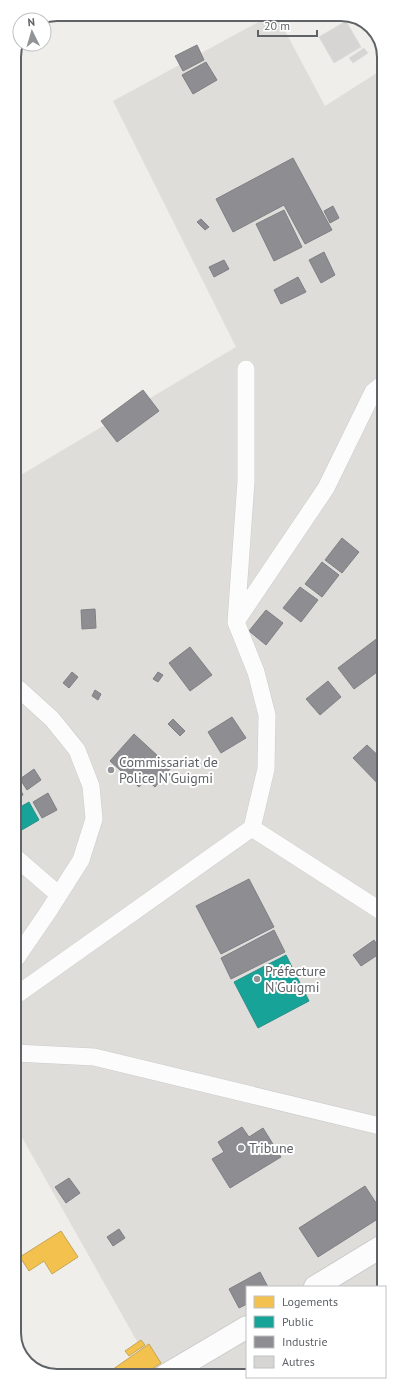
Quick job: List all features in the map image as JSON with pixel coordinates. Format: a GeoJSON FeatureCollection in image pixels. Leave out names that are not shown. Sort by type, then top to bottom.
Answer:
{"type":"FeatureCollection","features":[{"type":"Feature","properties":{"kind":"main road"},"geometry":{"type":"LineString","coordinates":[[317,1286],[377,1249]]}},
{"type":"Feature","properties":{"kind":"main road"},"geometry":{"type":"LineString","coordinates":[[178,1369],[246,1328]]}},
{"type":"Feature","properties":{"kind":"street"},"geometry":{"type":"LineString","coordinates":[[21,992],[252,828],[266,769],[267,715],[256,672],[236,622],[246,481],[246,369]]}},
{"type":"Feature","properties":{"kind":"street"},"geometry":{"type":"LineString","coordinates":[[236,622],[326,488],[374,392],[377,389]]}},
{"type":"Feature","properties":{"kind":"street"},"geometry":{"type":"LineString","coordinates":[[21,691],[52,719],[77,750],[91,786],[94,819],[81,860],[21,951]]}},
{"type":"Feature","properties":{"kind":"street"},"geometry":{"type":"LineString","coordinates":[[252,828],[377,908]]}},
{"type":"Feature","properties":{"kind":"street"},"geometry":{"type":"LineString","coordinates":[[21,863],[59,895]]}},
{"type":"Feature","properties":{"kind":"street"},"geometry":{"type":"LineString","coordinates":[[21,1053],[94,1057],[377,1125]]}},
{"type":"Feature","properties":{"kind":"shaded area"},"geometry":{"type":"Polygon","coordinates":[[[260,21],[280,21],[325,106],[377,73],[377,1286],[246,1286],[246,1368],[243,1369],[153,1369],[21,1136],[21,475],[236,347],[113,101],[260,21]]]}},
{"type":"Feature","properties":{"kind":"building: Logements"},"geometry":{"type":"Polygon","coordinates":[[[61,1231],[78,1257],[52,1274],[44,1261],[29,1271],[21,1256],[61,1231]]]}},
{"type":"Feature","properties":{"kind":"building: Logements"},"geometry":{"type":"Polygon","coordinates":[[[141,1340],[145,1345],[129,1356],[125,1351],[141,1340]]]}},
{"type":"Feature","properties":{"kind":"building: Logements"},"geometry":{"type":"Polygon","coordinates":[[[149,1344],[161,1363],[152,1369],[113,1369],[149,1344]]]}},
{"type":"Feature","properties":{"kind":"building: Public"},"geometry":{"type":"Polygon","coordinates":[[[29,802],[39,820],[21,830],[21,807],[29,802]]]}},
{"type":"Feature","properties":{"kind":"building: Public"},"geometry":{"type":"Polygon","coordinates":[[[286,955],[309,1001],[258,1028],[234,982],[286,955]]]}},
{"type":"Feature","properties":{"kind":"building: Industrie"},"geometry":{"type":"Polygon","coordinates":[[[197,45],[204,60],[183,71],[175,56],[197,45]]]}},
{"type":"Feature","properties":{"kind":"building: Industrie"},"geometry":{"type":"Polygon","coordinates":[[[206,62],[217,80],[193,94],[182,75],[206,62]]]}},
{"type":"Feature","properties":{"kind":"building: Industrie"},"geometry":{"type":"Polygon","coordinates":[[[293,158],[332,230],[305,244],[284,205],[233,232],[216,199],[293,158]]]}},
{"type":"Feature","properties":{"kind":"building: Industrie"},"geometry":{"type":"Polygon","coordinates":[[[333,206],[339,218],[330,223],[324,211],[333,206]]]}},
{"type":"Feature","properties":{"kind":"building: Industrie"},"geometry":{"type":"Polygon","coordinates":[[[284,210],[302,247],[274,261],[256,224],[284,210]]]}},
{"type":"Feature","properties":{"kind":"building: Industrie"},"geometry":{"type":"Polygon","coordinates":[[[201,219],[209,227],[205,230],[197,222],[201,219]]]}},
{"type":"Feature","properties":{"kind":"building: Industrie"},"geometry":{"type":"Polygon","coordinates":[[[324,252],[335,275],[321,283],[309,260],[324,252]]]}},
{"type":"Feature","properties":{"kind":"building: Industrie"},"geometry":{"type":"Polygon","coordinates":[[[224,260],[229,269],[214,277],[209,267],[224,260]]]}},
{"type":"Feature","properties":{"kind":"building: Industrie"},"geometry":{"type":"Polygon","coordinates":[[[298,277],[306,292],[281,304],[274,290],[298,277]]]}},
{"type":"Feature","properties":{"kind":"building: Industrie"},"geometry":{"type":"Polygon","coordinates":[[[143,390],[159,411],[117,442],[101,421],[143,390]]]}},
{"type":"Feature","properties":{"kind":"building: Industrie"},"geometry":{"type":"Polygon","coordinates":[[[342,538],[359,552],[342,573],[325,560],[342,538]]]}},
{"type":"Feature","properties":{"kind":"building: Industrie"},"geometry":{"type":"Polygon","coordinates":[[[322,562],[339,575],[322,597],[305,584],[322,562]]]}},
{"type":"Feature","properties":{"kind":"building: Industrie"},"geometry":{"type":"Polygon","coordinates":[[[300,587],[318,600],[301,622],[283,608],[300,587]]]}},
{"type":"Feature","properties":{"kind":"building: Industrie"},"geometry":{"type":"Polygon","coordinates":[[[95,609],[96,628],[82,629],[81,610],[95,609]]]}},
{"type":"Feature","properties":{"kind":"building: Industrie"},"geometry":{"type":"Polygon","coordinates":[[[266,610],[283,623],[266,645],[249,631],[266,610]]]}},
{"type":"Feature","properties":{"kind":"building: Industrie"},"geometry":{"type":"Polygon","coordinates":[[[377,639],[377,672],[354,689],[338,668],[377,639]]]}},
{"type":"Feature","properties":{"kind":"building: Industrie"},"geometry":{"type":"Polygon","coordinates":[[[190,647],[212,675],[190,691],[169,663],[190,647]]]}},
{"type":"Feature","properties":{"kind":"building: Industrie"},"geometry":{"type":"Polygon","coordinates":[[[72,672],[78,677],[69,688],[63,683],[72,672]]]}},
{"type":"Feature","properties":{"kind":"building: Industrie"},"geometry":{"type":"Polygon","coordinates":[[[158,672],[163,675],[158,682],[153,679],[158,672]]]}},
{"type":"Feature","properties":{"kind":"building: Industrie"},"geometry":{"type":"Polygon","coordinates":[[[328,681],[341,697],[320,715],[306,699],[328,681]]]}},
{"type":"Feature","properties":{"kind":"building: Industrie"},"geometry":{"type":"Polygon","coordinates":[[[95,690],[101,694],[98,700],[92,696],[95,690]]]}},
{"type":"Feature","properties":{"kind":"building: Industrie"},"geometry":{"type":"Polygon","coordinates":[[[232,717],[246,738],[221,753],[208,732],[232,717]]]}},
{"type":"Feature","properties":{"kind":"building: Industrie"},"geometry":{"type":"Polygon","coordinates":[[[173,719],[185,731],[180,736],[168,724],[173,719]]]}},
{"type":"Feature","properties":{"kind":"building: Industrie"},"geometry":{"type":"Polygon","coordinates":[[[134,734],[171,768],[155,787],[146,779],[139,787],[110,761],[134,734]]]}},
{"type":"Feature","properties":{"kind":"building: Industrie"},"geometry":{"type":"Polygon","coordinates":[[[367,745],[377,754],[377,783],[353,758],[367,745]]]}},
{"type":"Feature","properties":{"kind":"building: Industrie"},"geometry":{"type":"Polygon","coordinates":[[[34,769],[41,780],[27,790],[21,778],[34,769]]]}},
{"type":"Feature","properties":{"kind":"building: Industrie"},"geometry":{"type":"Polygon","coordinates":[[[48,793],[57,810],[42,818],[33,802],[48,793]]]}},
{"type":"Feature","properties":{"kind":"building: Industrie"},"geometry":{"type":"Polygon","coordinates":[[[249,879],[274,927],[221,954],[196,906],[249,879]]]}},
{"type":"Feature","properties":{"kind":"building: Industrie"},"geometry":{"type":"Polygon","coordinates":[[[274,930],[285,952],[231,979],[221,958],[274,930]]]}},
{"type":"Feature","properties":{"kind":"building: Industrie"},"geometry":{"type":"Polygon","coordinates":[[[374,940],[377,944],[377,955],[361,966],[353,955],[374,940]]]}},
{"type":"Feature","properties":{"kind":"building: Industrie"},"geometry":{"type":"Polygon","coordinates":[[[242,1127],[249,1137],[263,1128],[281,1157],[230,1188],[212,1159],[224,1152],[218,1142],[242,1127]]]}},
{"type":"Feature","properties":{"kind":"building: Industrie"},"geometry":{"type":"Polygon","coordinates":[[[69,1178],[80,1193],[66,1203],[55,1187],[69,1178]]]}},
{"type":"Feature","properties":{"kind":"building: Industrie"},"geometry":{"type":"Polygon","coordinates":[[[365,1186],[377,1204],[377,1219],[318,1257],[299,1228],[365,1186]]]}},
{"type":"Feature","properties":{"kind":"building: Industrie"},"geometry":{"type":"Polygon","coordinates":[[[119,1229],[125,1238],[113,1246],[107,1237],[119,1229]]]}},
{"type":"Feature","properties":{"kind":"building: Industrie"},"geometry":{"type":"Polygon","coordinates":[[[260,1272],[267,1286],[246,1286],[246,1304],[239,1308],[229,1289],[260,1272]]]}},
{"type":"Feature","properties":{"kind":"building: Autres"},"geometry":{"type":"Polygon","coordinates":[[[346,21],[361,47],[334,63],[319,37],[346,21]]]}},
{"type":"Feature","properties":{"kind":"building: Autres"},"geometry":{"type":"Polygon","coordinates":[[[364,48],[368,53],[353,63],[349,58],[364,48]]]}},
{"type":"Feature","properties":{"kind":"place","name":"Commissariat de Police N'Guigmi"},"geometry":{"type":"Point","coordinates":[111,770]}},
{"type":"Feature","properties":{"kind":"place","name":"Préfecture N'Guigmi"},"geometry":{"type":"Point","coordinates":[257,979]}},
{"type":"Feature","properties":{"kind":"place","name":"Tribune"},"geometry":{"type":"Point","coordinates":[241,1148]}}]}
